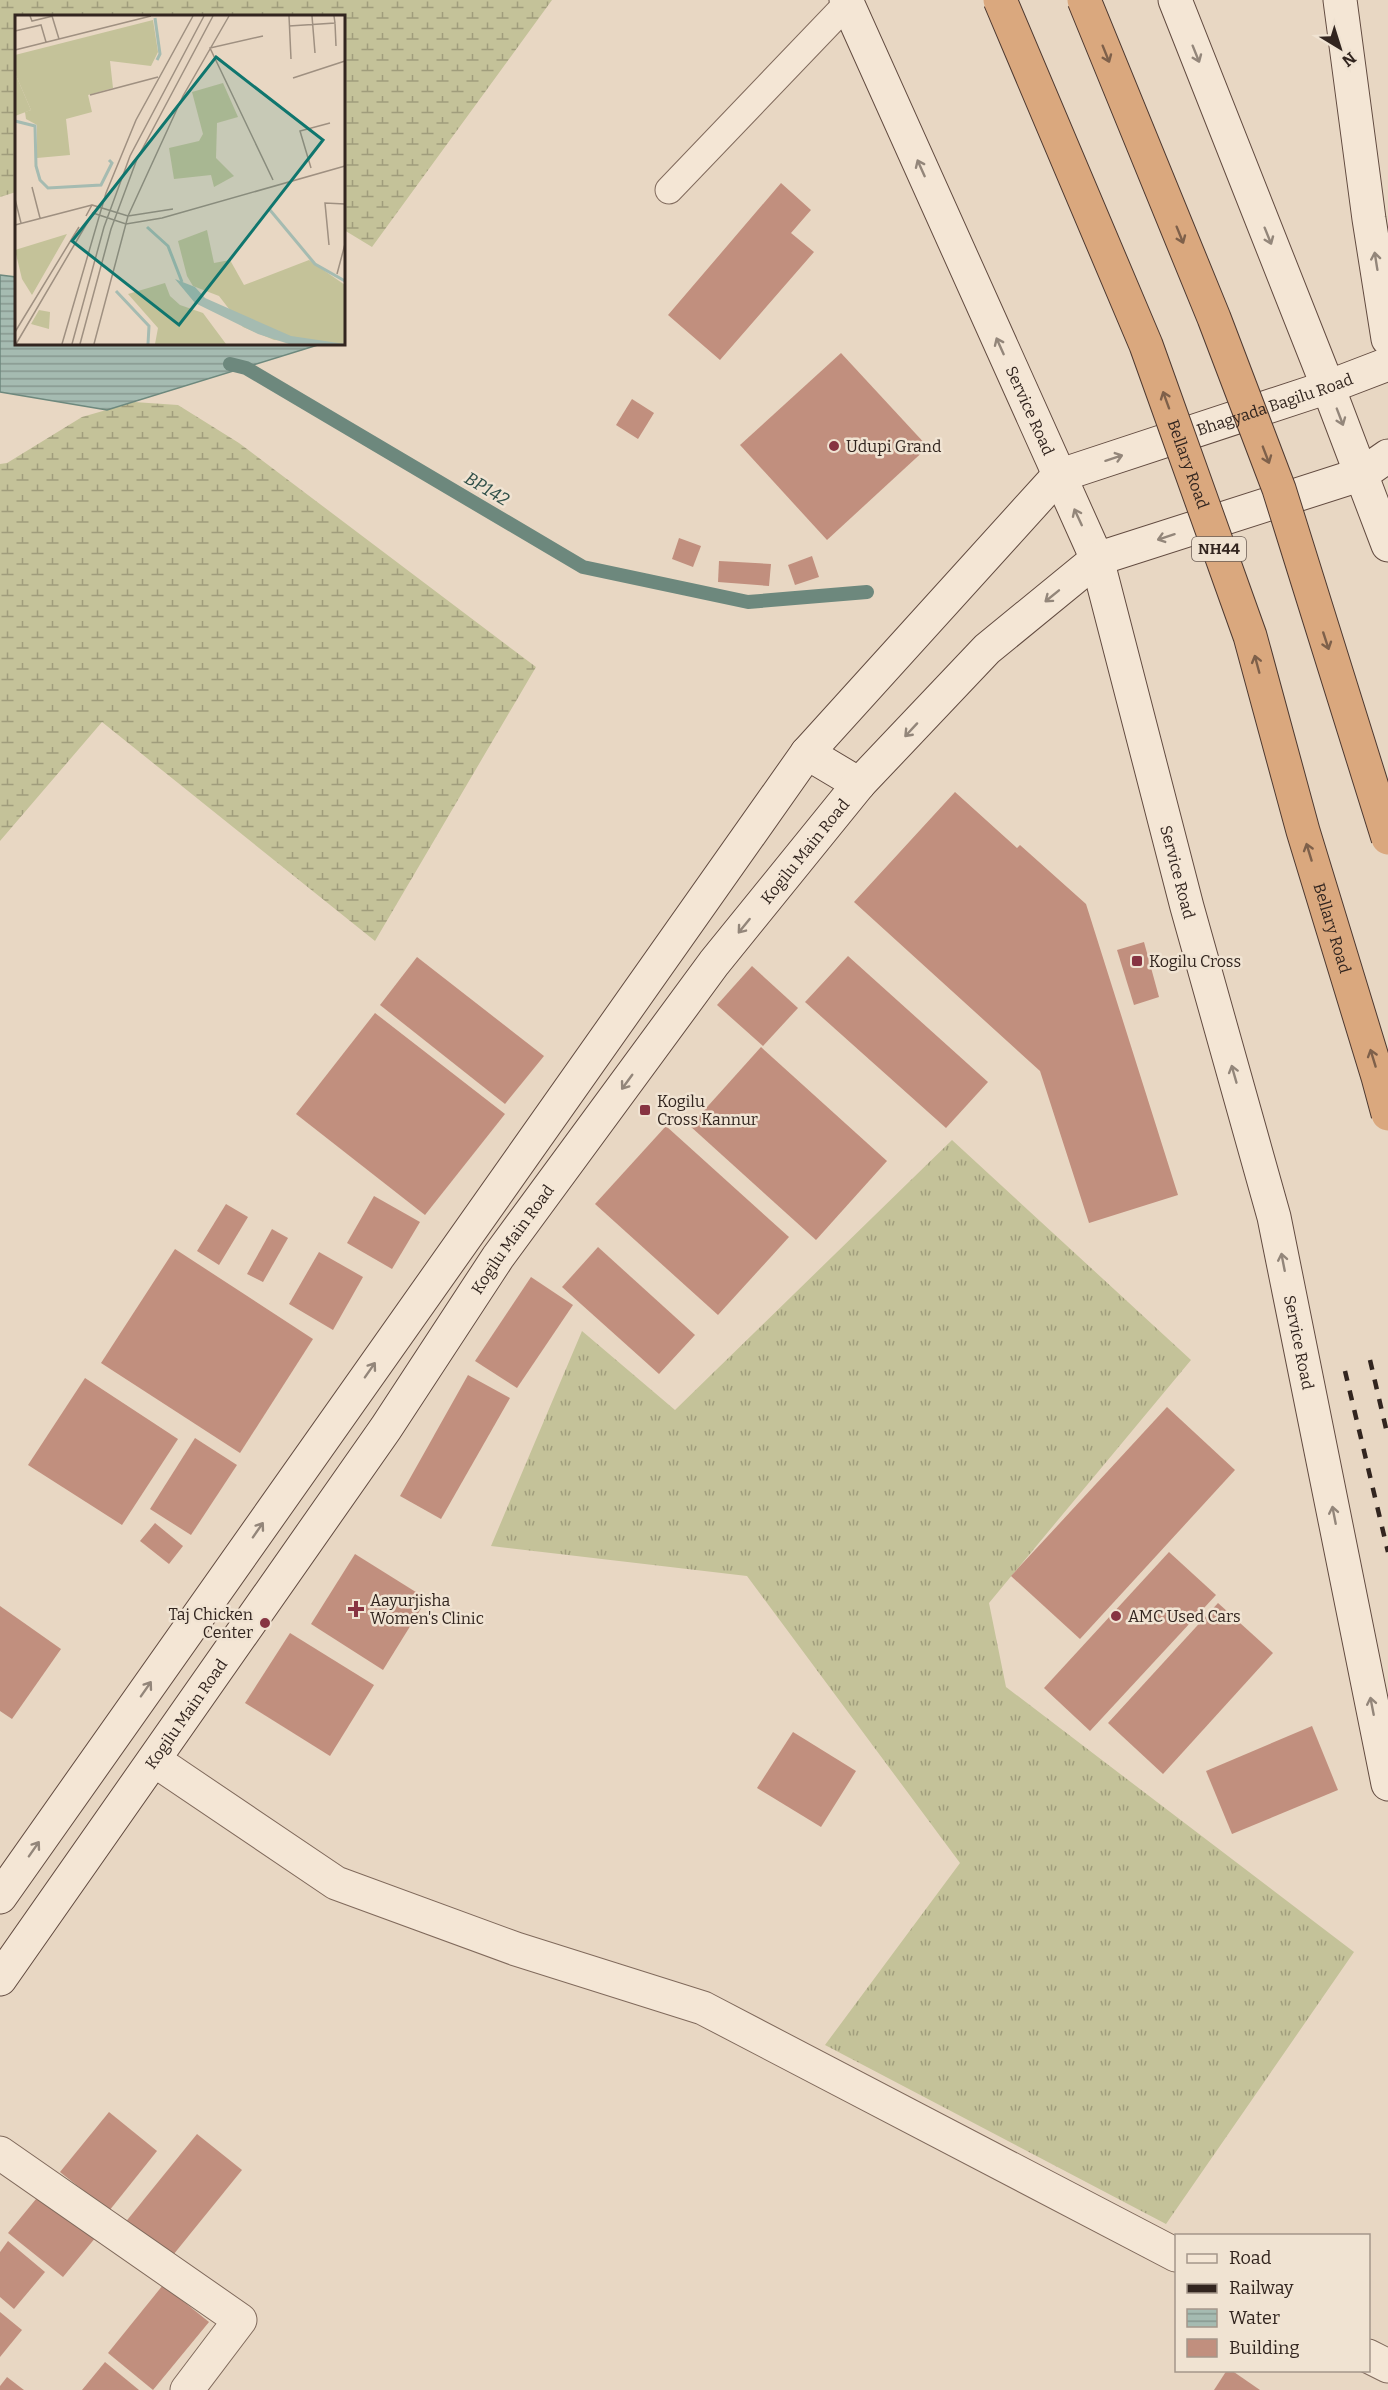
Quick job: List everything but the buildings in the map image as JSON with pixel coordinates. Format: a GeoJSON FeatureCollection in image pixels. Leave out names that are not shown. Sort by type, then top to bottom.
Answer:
{"type":"FeatureCollection","features":[{"type":"Feature","properties":{"kind":"highway","name":"Bellary Road"},"geometry":{"type":"LineString","coordinates":[[1000,0],[1146,345],[1246,625],[1303,831],[1388,1114]]}},
{"type":"Feature","properties":{"kind":"highway"},"geometry":{"type":"LineString","coordinates":[[1084,0],[1214,318],[1279,489],[1388,837]]}},
{"type":"Feature","properties":{"kind":"main road"},"geometry":{"type":"LineString","coordinates":[[1175,0],[1328,387],[1375,465],[1388,545]]}},
{"type":"Feature","properties":{"kind":"main road"},"geometry":{"type":"LineString","coordinates":[[1340,0],[1369,219],[1388,339]]}},
{"type":"Feature","properties":{"kind":"main road","name":"Service Road"},"geometry":{"type":"LineString","coordinates":[[847,2],[1097,559],[1187,907],[1274,1217],[1388,1784]]}},
{"type":"Feature","properties":{"kind":"main road","name":"Bhagyada Bagilu Road"},"geometry":{"type":"LineString","coordinates":[[1059,476],[1328,387],[1388,364]]}},
{"type":"Feature","properties":{"kind":"main road"},"geometry":{"type":"LineString","coordinates":[[1097,559],[1375,465]]}},
{"type":"Feature","properties":{"kind":"main road"},"geometry":{"type":"LineString","coordinates":[[0,1897],[807,753],[1059,476]]}},
{"type":"Feature","properties":{"kind":"main road","name":"Kogilu Main Road"},"geometry":{"type":"LineString","coordinates":[[0,1979],[386,1428],[498,1257],[714,963],[860,784],[987,649],[1097,559]]}},
{"type":"Feature","properties":{"kind":"main road"},"geometry":{"type":"LineString","coordinates":[[807,753],[860,784]]}},
{"type":"Feature","properties":{"kind":"main road"},"geometry":{"type":"LineString","coordinates":[[154,1760],[336,1883],[516,1949],[703,2008],[1175,2254]]}},
{"type":"Feature","properties":{"kind":"main road"},"geometry":{"type":"LineString","coordinates":[[74,1791],[114,1817]]}},
{"type":"Feature","properties":{"kind":"main road"},"geometry":{"type":"LineString","coordinates":[[0,2153],[240,2320],[187,2390]]}},
{"type":"Feature","properties":{"kind":"main road"},"geometry":{"type":"LineString","coordinates":[[1370,2357],[1388,2366]]}},
{"type":"Feature","properties":{"kind":"lane"},"geometry":{"type":"LineString","coordinates":[[669,190],[847,2]]}},
{"type":"Feature","properties":{"kind":"green space"},"geometry":{"type":"Polygon","coordinates":[[[0,0],[552,0],[372,247],[345,231],[345,15],[15,15],[15,192],[0,197],[0,0]]]}},
{"type":"Feature","properties":{"kind":"green space"},"geometry":{"type":"Polygon","coordinates":[[[134,402],[178,405],[239,443],[536,667],[375,941],[102,722],[0,841],[0,464],[7,463],[82,417],[134,402]]]}},
{"type":"Feature","properties":{"kind":"green space"},"geometry":{"type":"Polygon","coordinates":[[[952,1140],[1191,1360],[989,1603],[1006,1687],[1354,1952],[1166,2224],[825,2045],[960,1863],[747,1576],[491,1546],[582,1331],[675,1410],[952,1140]]]}},
{"type":"Feature","properties":{"kind":"water"},"geometry":{"type":"Polygon","coordinates":[[[0,275],[15,277],[15,345],[318,345],[107,410],[0,392],[0,275]]]}},
{"type":"Feature","properties":{"kind":"waterway","name":"BP142"},"geometry":{"type":"LineString","coordinates":[[230,364],[246,368],[583,567],[748,602],[867,592]]}},
{"type":"Feature","properties":{"kind":"railway"},"geometry":{"type":"LineString","coordinates":[[1370,1360],[1388,1437]]}},
{"type":"Feature","properties":{"kind":"railway"},"geometry":{"type":"LineString","coordinates":[[1345,1371],[1388,1552]]}},
{"type":"Feature","properties":{"kind":"place","name":"Udupi Grand"},"geometry":{"type":"Point","coordinates":[834,446]}},
{"type":"Feature","properties":{"kind":"place","name":"Kogilu Cross"},"geometry":{"type":"Point","coordinates":[1137,961]}},
{"type":"Feature","properties":{"kind":"place","name":"Kogilu Cross Kannur"},"geometry":{"type":"Point","coordinates":[645,1110]}},
{"type":"Feature","properties":{"kind":"place","name":"Aayurjisha Women's Clinic"},"geometry":{"type":"Point","coordinates":[356,1609]}},
{"type":"Feature","properties":{"kind":"place","name":"AMC Used Cars"},"geometry":{"type":"Point","coordinates":[1116,1616]}},
{"type":"Feature","properties":{"kind":"place","name":"Taj Chicken Center"},"geometry":{"type":"Point","coordinates":[265,1623]}}]}
